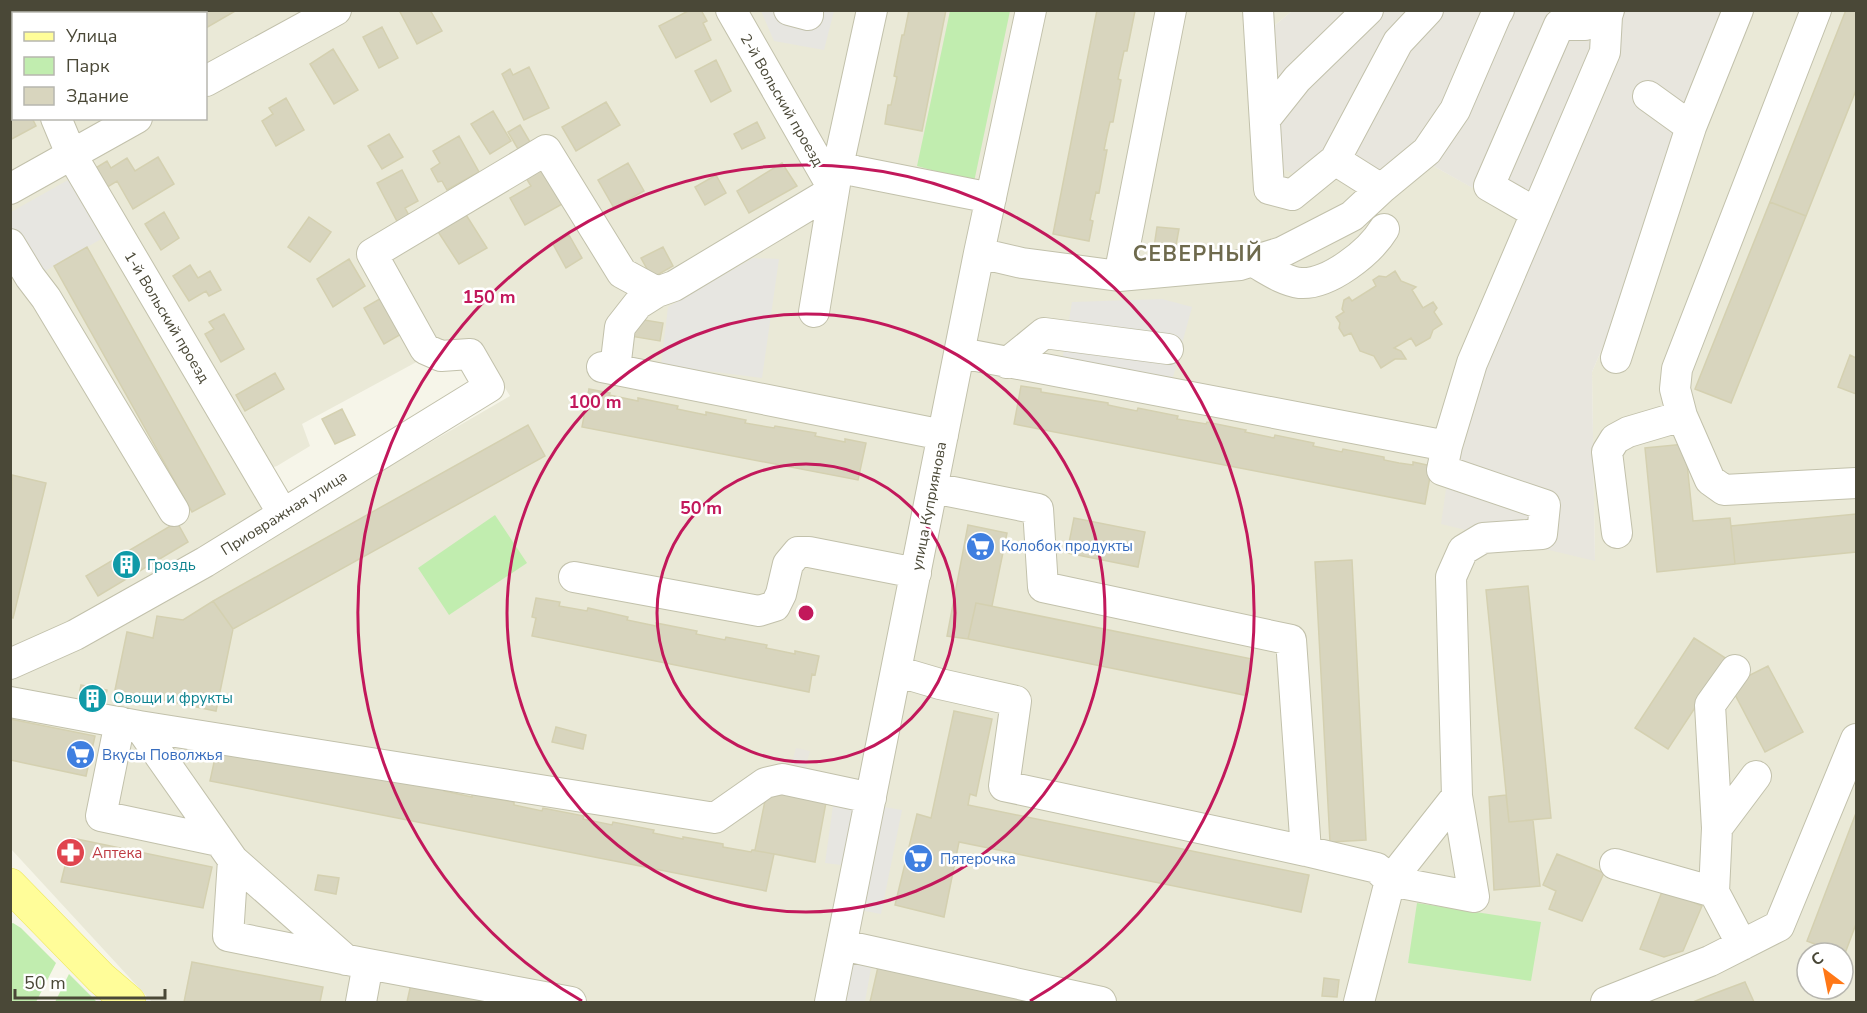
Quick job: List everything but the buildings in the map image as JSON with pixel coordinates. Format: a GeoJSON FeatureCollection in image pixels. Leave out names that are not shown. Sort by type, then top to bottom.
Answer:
{"type":"FeatureCollection","features":[{"type":"Feature","properties":{"kind":"main road"},"geometry":{"type":"LineString","coordinates":[[10,885],[101,978],[129,1002]]}},
{"type":"Feature","properties":{"kind":"street"},"geometry":{"type":"LineString","coordinates":[[207,80],[336,10]]}},
{"type":"Feature","properties":{"kind":"street","name":"2-й Вольский проезд"},"geometry":{"type":"LineString","coordinates":[[730,10],[836,178]]}},
{"type":"Feature","properties":{"kind":"street"},"geometry":{"type":"LineString","coordinates":[[789,10],[808,15],[808,10]]}},
{"type":"Feature","properties":{"kind":"street"},"geometry":{"type":"LineString","coordinates":[[814,312],[836,178],[872,10]]}},
{"type":"Feature","properties":{"kind":"street","name":"улица Куприянова"},"geometry":{"type":"LineString","coordinates":[[830,1002],[979,253],[1031,10]]}},
{"type":"Feature","properties":{"kind":"street"},"geometry":{"type":"LineString","coordinates":[[1119,276],[1171,10]]}},
{"type":"Feature","properties":{"kind":"street"},"geometry":{"type":"LineString","coordinates":[[1258,10],[1269,189],[1292,195],[1335,160],[1398,42],[1428,10]]}},
{"type":"Feature","properties":{"kind":"street"},"geometry":{"type":"LineString","coordinates":[[1266,118],[1297,78],[1368,10]]}},
{"type":"Feature","properties":{"kind":"street"},"geometry":{"type":"LineString","coordinates":[[979,253],[1022,263],[1119,276],[1240,266],[1282,252],[1352,216],[1427,151],[1455,110],[1499,10]]}},
{"type":"Feature","properties":{"kind":"street"},"geometry":{"type":"LineString","coordinates":[[1616,358],[1691,128],[1738,10]]}},
{"type":"Feature","properties":{"kind":"street"},"geometry":{"type":"LineString","coordinates":[[1816,10],[1677,369],[1675,389],[1682,416],[1710,480],[1724,490],[1857,483]]}},
{"type":"Feature","properties":{"kind":"street"},"geometry":{"type":"LineString","coordinates":[[1536,213],[1489,186],[1559,25],[1585,25],[1608,13]]}},
{"type":"Feature","properties":{"kind":"street"},"geometry":{"type":"LineString","coordinates":[[896,671],[940,684],[1016,701],[1004,786],[1306,851],[1377,868],[1390,881],[1474,897],[1457,796],[1451,577],[1463,550],[1484,538],[1542,534],[1545,506],[1442,470],[1472,363],[1605,52],[1608,13]]}},
{"type":"Feature","properties":{"kind":"street"},"geometry":{"type":"LineString","coordinates":[[1648,96],[1691,128]]}},
{"type":"Feature","properties":{"kind":"street","name":"1-й Вольский проезд"},"geometry":{"type":"LineString","coordinates":[[57,120],[71,154],[283,514]]}},
{"type":"Feature","properties":{"kind":"street"},"geometry":{"type":"LineString","coordinates":[[10,189],[133,120]]}},
{"type":"Feature","properties":{"kind":"street","name":"Приовражная улица"},"geometry":{"type":"LineString","coordinates":[[10,664],[75,635],[205,562],[489,387],[470,354],[441,356],[425,349],[372,254],[546,150],[622,273],[657,292]]}},
{"type":"Feature","properties":{"kind":"street"},"geometry":{"type":"LineString","coordinates":[[1335,160],[1381,189]]}},
{"type":"Feature","properties":{"kind":"street"},"geometry":{"type":"LineString","coordinates":[[943,435],[608,368],[620,327],[638,304],[657,292],[674,286],[836,178],[991,198]]}},
{"type":"Feature","properties":{"kind":"street"},"geometry":{"type":"LineString","coordinates":[[1252,261],[1281,277],[1299,283],[1318,281],[1351,263],[1377,241],[1384,229]]}},
{"type":"Feature","properties":{"kind":"street"},"geometry":{"type":"LineString","coordinates":[[10,244],[46,298],[174,511]]}},
{"type":"Feature","properties":{"kind":"street"},"geometry":{"type":"LineString","coordinates":[[1007,363],[1044,333],[1168,349]]}},
{"type":"Feature","properties":{"kind":"street"},"geometry":{"type":"LineString","coordinates":[[961,352],[1007,363],[1447,446]]}},
{"type":"Feature","properties":{"kind":"street"},"geometry":{"type":"LineString","coordinates":[[1617,533],[1607,452],[1615,440],[1628,432],[1682,416]]}},
{"type":"Feature","properties":{"kind":"street"},"geometry":{"type":"LineString","coordinates":[[933,488],[1038,509],[1043,587],[1291,640],[1306,851]]}},
{"type":"Feature","properties":{"kind":"street"},"geometry":{"type":"LineString","coordinates":[[574,577],[759,611],[775,606],[781,594],[788,564],[798,552],[809,552],[916,573]]}},
{"type":"Feature","properties":{"kind":"street"},"geometry":{"type":"LineString","coordinates":[[1735,670],[1710,705],[1717,828],[1714,892],[1742,945]]}},
{"type":"Feature","properties":{"kind":"street"},"geometry":{"type":"LineString","coordinates":[[10,702],[130,724],[715,818],[765,783],[782,779],[871,798]]}},
{"type":"Feature","properties":{"kind":"street"},"geometry":{"type":"LineString","coordinates":[[130,724],[101,816],[226,850]]}},
{"type":"Feature","properties":{"kind":"street"},"geometry":{"type":"LineString","coordinates":[[130,724],[226,850],[357,962],[360,1002]]}},
{"type":"Feature","properties":{"kind":"street"},"geometry":{"type":"LineString","coordinates":[[1606,1002],[1710,960],[1779,926],[1857,739]]}},
{"type":"Feature","properties":{"kind":"street"},"geometry":{"type":"LineString","coordinates":[[1717,828],[1756,776]]}},
{"type":"Feature","properties":{"kind":"street"},"geometry":{"type":"LineString","coordinates":[[1359,1002],[1390,881],[1457,796]]}},
{"type":"Feature","properties":{"kind":"street"},"geometry":{"type":"LineString","coordinates":[[226,850],[228,936],[571,1002]]}},
{"type":"Feature","properties":{"kind":"street"},"geometry":{"type":"LineString","coordinates":[[1615,864],[1714,892]]}},
{"type":"Feature","properties":{"kind":"street"},"geometry":{"type":"LineString","coordinates":[[842,945],[1101,1002]]}},
{"type":"Feature","properties":{"kind":"shaded area"},"geometry":{"type":"Polygon","coordinates":[[[722,10],[819,180],[815,193],[670,281],[644,281],[551,137],[361,250],[422,359],[302,424],[310,446],[277,466],[267,469],[84,157],[151,120],[207,120],[207,88],[344,11],[722,10]]]}},
{"type":"Feature","properties":{"kind":"shaded area"},"geometry":{"type":"Polygon","coordinates":[[[10,11],[303,11],[207,65],[207,12],[12,12],[12,22],[10,11]]]}},
{"type":"Feature","properties":{"kind":"shaded area"},"geometry":{"type":"Polygon","coordinates":[[[743,11],[1018,11],[819,1002],[152,1002],[11,849],[10,673],[80,646],[510,396],[477,342],[436,346],[383,259],[542,161],[638,291],[846,199],[743,11]]]}},
{"type":"Feature","properties":{"kind":"shaded area"},"geometry":{"type":"Polygon","coordinates":[[[761,11],[834,11],[824,50],[774,41],[761,11]]]}},
{"type":"Feature","properties":{"kind":"shaded area"},"geometry":{"type":"Polygon","coordinates":[[[1039,11],[1292,11],[1269,30],[1337,165],[1428,163],[1529,219],[1595,561],[1592,372],[1748,11],[1856,11],[1856,1002],[838,1002],[1039,11]]]}},
{"type":"Feature","properties":{"kind":"shaded area"},"geometry":{"type":"Polygon","coordinates":[[[1292,11],[1748,11],[1592,372],[1595,561],[1441,524],[1451,454],[1528,219],[1428,163],[1385,194],[1337,165],[1317,184],[1285,170],[1263,135],[1281,87],[1269,30],[1292,11]]]}},
{"type":"Feature","properties":{"kind":"shaded area"},"geometry":{"type":"Polygon","coordinates":[[[10,31],[12,34],[12,120],[61,120],[70,146],[10,179],[10,31]]]}},
{"type":"Feature","properties":{"kind":"shaded area"},"geometry":{"type":"Polygon","coordinates":[[[69,120],[111,120],[82,135],[75,131],[69,120]]]}},
{"type":"Feature","properties":{"kind":"shaded area"},"geometry":{"type":"Polygon","coordinates":[[[70,167],[266,509],[70,625],[11,653],[11,199],[70,167]]]}},
{"type":"Feature","properties":{"kind":"shaded area"},"geometry":{"type":"Polygon","coordinates":[[[68,180],[103,238],[45,271],[33,268],[11,232],[11,212],[68,180]]]}},
{"type":"Feature","properties":{"kind":"shaded area"},"geometry":{"type":"Polygon","coordinates":[[[753,258],[779,259],[762,378],[661,365],[668,307],[753,258]]]}},
{"type":"Feature","properties":{"kind":"shaded area"},"geometry":{"type":"Polygon","coordinates":[[[1162,299],[1192,307],[1173,377],[1061,367],[1072,302],[1162,299]]]}},
{"type":"Feature","properties":{"kind":"shaded area"},"geometry":{"type":"Polygon","coordinates":[[[796,748],[810,751],[804,773],[790,769],[796,748]]]}},
{"type":"Feature","properties":{"kind":"shaded area"},"geometry":{"type":"Polygon","coordinates":[[[834,799],[902,810],[881,914],[849,908],[857,867],[825,863],[834,799]]]}},
{"type":"Feature","properties":{"kind":"shaded area"},"geometry":{"type":"Polygon","coordinates":[[[839,957],[872,962],[865,1002],[830,1002],[839,957]]]}},
{"type":"Feature","properties":{"kind":"green space"},"geometry":{"type":"Polygon","coordinates":[[[950,11],[1010,11],[974,182],[917,166],[950,11]]]}},
{"type":"Feature","properties":{"kind":"green space"},"geometry":{"type":"Polygon","coordinates":[[[495,515],[527,563],[449,615],[418,568],[495,515]]]}},
{"type":"Feature","properties":{"kind":"green space"},"geometry":{"type":"Polygon","coordinates":[[[1417,903],[1541,922],[1531,981],[1408,963],[1417,903]]]}},
{"type":"Feature","properties":{"kind":"green space"},"geometry":{"type":"Polygon","coordinates":[[[13,923],[56,963],[36,1002],[11,1002],[10,924],[13,923]]]}},
{"type":"Feature","properties":{"kind":"green space"},"geometry":{"type":"Polygon","coordinates":[[[69,974],[97,1002],[55,1002],[69,974]]]}},
{"type":"Feature","properties":{"kind":"place","name":"Колобок продукты"},"geometry":{"type":"Point","coordinates":[980,546]}},
{"type":"Feature","properties":{"kind":"place","name":"Гроздь"},"geometry":{"type":"Point","coordinates":[126,565]}},
{"type":"Feature","properties":{"kind":"place","name":"Овощи и фрукты"},"geometry":{"type":"Point","coordinates":[92,698]}},
{"type":"Feature","properties":{"kind":"place","name":"Вкусы Поволжья"},"geometry":{"type":"Point","coordinates":[81,755]}},
{"type":"Feature","properties":{"kind":"place","name":"Аптека"},"geometry":{"type":"Point","coordinates":[71,853]}},
{"type":"Feature","properties":{"kind":"place","name":"Пятерочка"},"geometry":{"type":"Point","coordinates":[919,859]}},
{"type":"Feature","properties":{"kind":"district","name":"СЕВЕРНЫЙ"},"geometry":{"type":"Point","coordinates":[1198,254]}}]}
